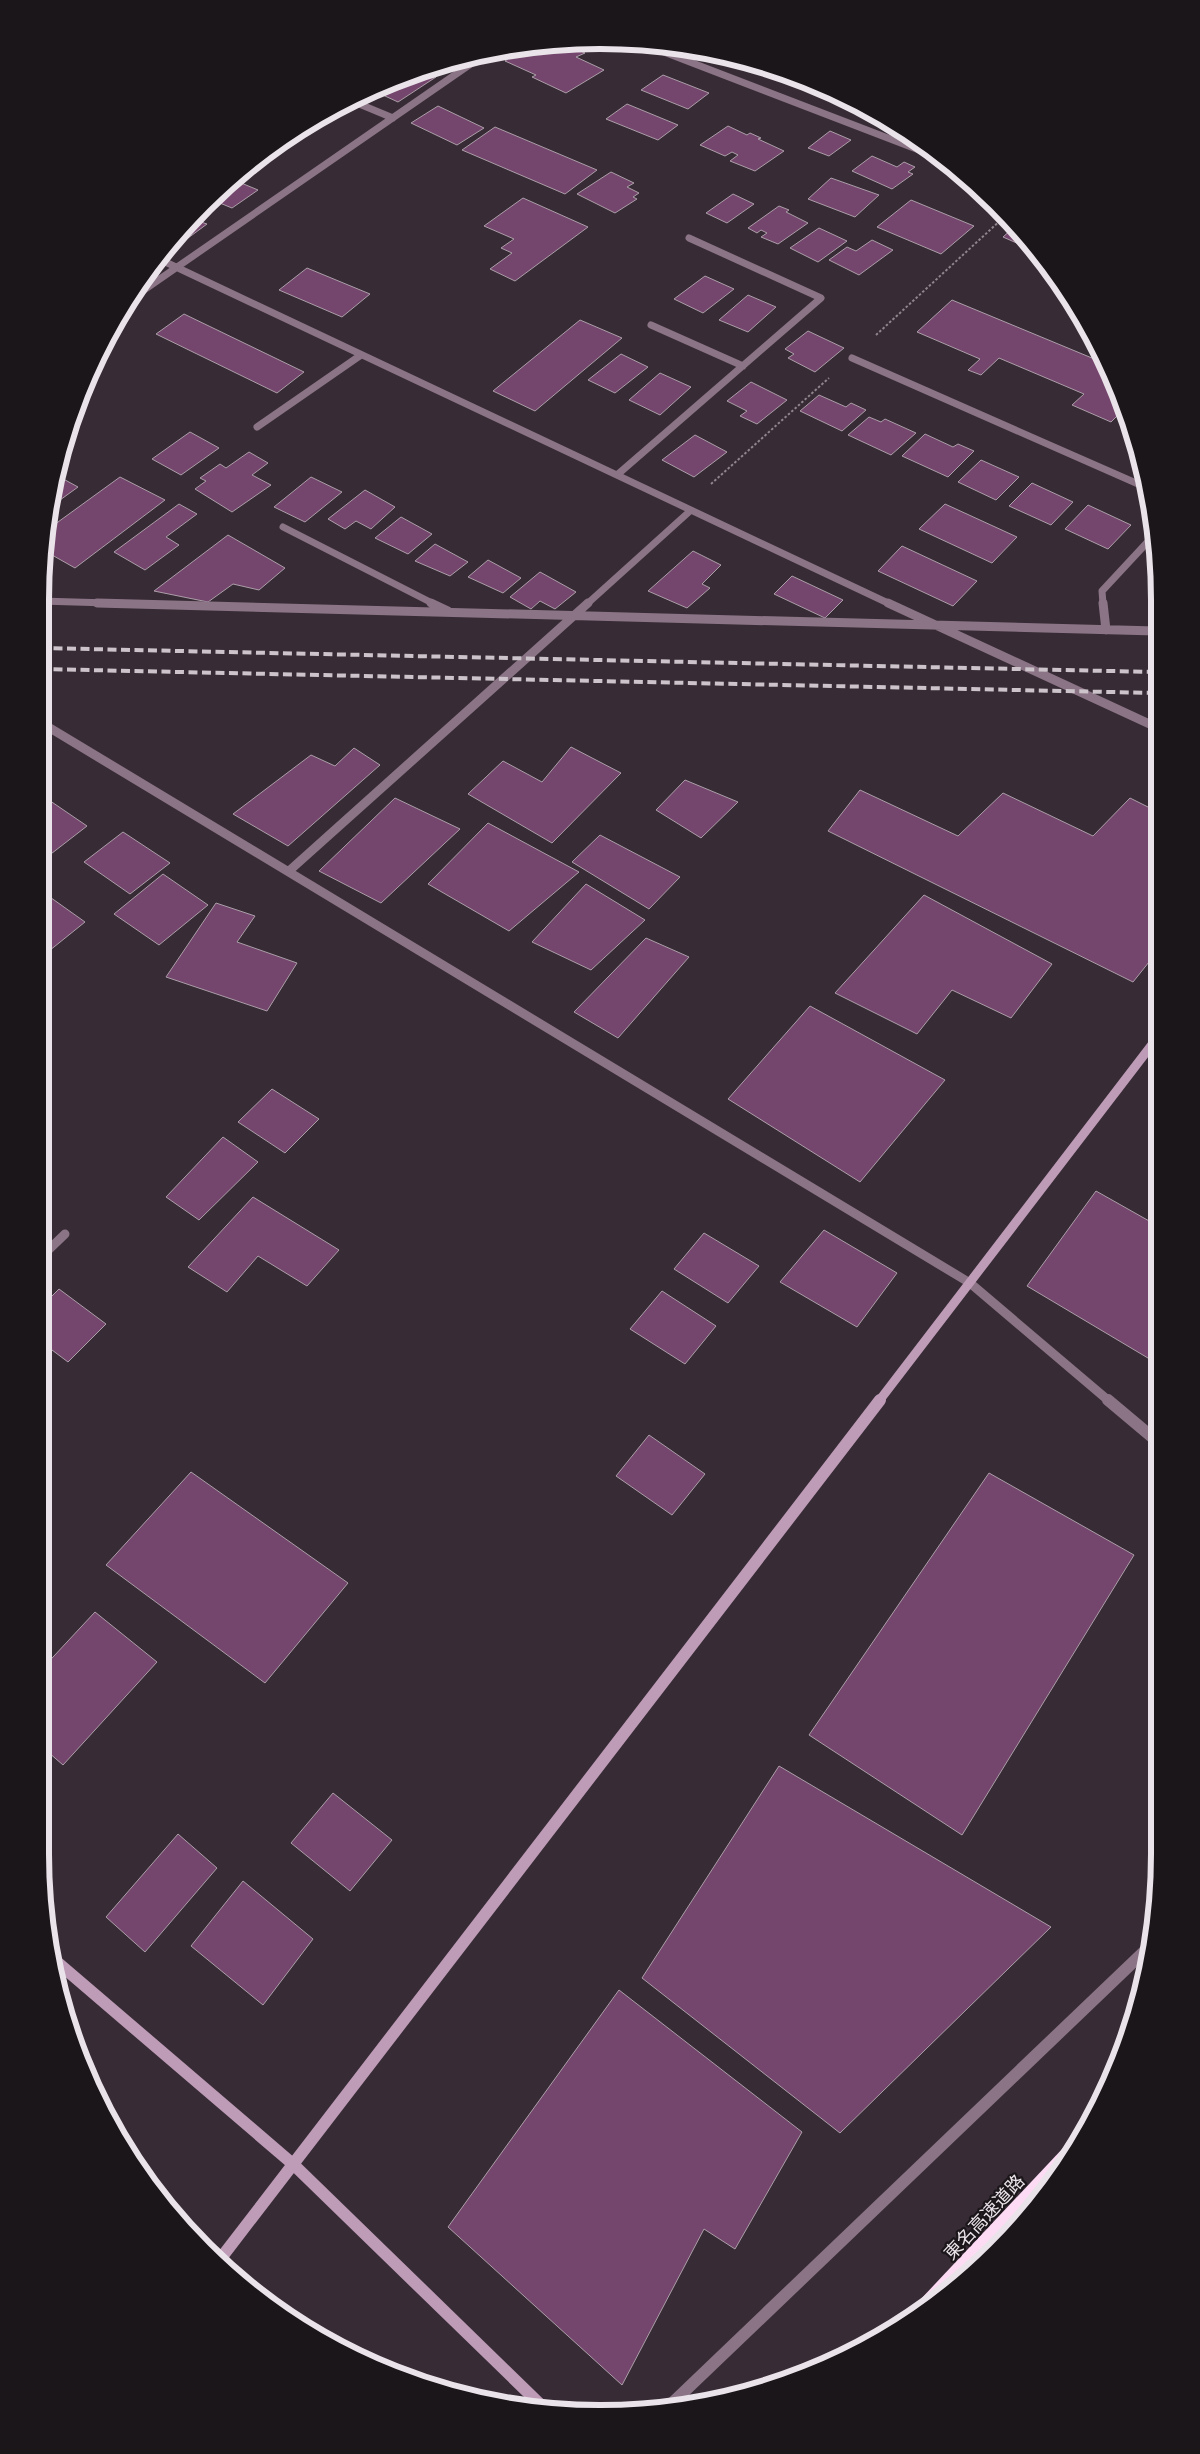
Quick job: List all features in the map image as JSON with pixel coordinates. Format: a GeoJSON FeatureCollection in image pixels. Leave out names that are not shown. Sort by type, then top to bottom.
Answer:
{"type":"FeatureCollection","features":[{"type":"Feature","properties":{"kind":"highway","name":"東名高速道路"},"geometry":{"type":"LineString","coordinates":[[967,2264],[1036,2191]]}},
{"type":"Feature","properties":{"kind":"street"},"geometry":{"type":"LineString","coordinates":[[665,52],[916,149]]}},
{"type":"Feature","properties":{"kind":"street"},"geometry":{"type":"LineString","coordinates":[[145,290],[470,65]]}},
{"type":"Feature","properties":{"kind":"street"},"geometry":{"type":"LineString","coordinates":[[360,104],[393,118]]}},
{"type":"Feature","properties":{"kind":"street"},"geometry":{"type":"LineString","coordinates":[[617,475],[821,298],[689,238]]}},
{"type":"Feature","properties":{"kind":"street"},"geometry":{"type":"LineString","coordinates":[[165,262],[690,511],[1151,725]]}},
{"type":"Feature","properties":{"kind":"street"},"geometry":{"type":"LineString","coordinates":[[651,326],[743,366]]}},
{"type":"Feature","properties":{"kind":"street"},"geometry":{"type":"LineString","coordinates":[[257,427],[361,354]]}},
{"type":"Feature","properties":{"kind":"street"},"geometry":{"type":"LineString","coordinates":[[852,358],[1139,484]]}},
{"type":"Feature","properties":{"kind":"street"},"geometry":{"type":"LineString","coordinates":[[289,871],[690,511]]}},
{"type":"Feature","properties":{"kind":"street"},"geometry":{"type":"LineString","coordinates":[[283,527],[451,612]]}},
{"type":"Feature","properties":{"kind":"street"},"geometry":{"type":"LineString","coordinates":[[1106,630],[1102,591],[1148,541]]}},
{"type":"Feature","properties":{"kind":"street"},"geometry":{"type":"LineString","coordinates":[[49,602],[1151,631]]}},
{"type":"Feature","properties":{"kind":"street"},"geometry":{"type":"LineString","coordinates":[[49,727],[970,1283],[1151,1436]]}},
{"type":"Feature","properties":{"kind":"street"},"geometry":{"type":"LineString","coordinates":[[223,2256],[1151,1046]]}},
{"type":"Feature","properties":{"kind":"street"},"geometry":{"type":"LineString","coordinates":[[49,1249],[65,1234]]}},
{"type":"Feature","properties":{"kind":"street"},"geometry":{"type":"LineString","coordinates":[[676,2400],[1142,1953]]}},
{"type":"Feature","properties":{"kind":"street"},"geometry":{"type":"LineString","coordinates":[[60,1964],[294,2165],[538,2402]]}},
{"type":"Feature","properties":{"kind":"building"},"geometry":{"type":"Polygon","coordinates":[[[578,50],[585,53],[576,57],[604,70],[566,93],[532,77],[536,75],[505,61],[514,55],[528,53],[578,50]]]}},
{"type":"Feature","properties":{"kind":"building"},"geometry":{"type":"Polygon","coordinates":[[[432,75],[436,77],[398,102],[382,94],[423,78],[432,75]]]}},
{"type":"Feature","properties":{"kind":"building"},"geometry":{"type":"Polygon","coordinates":[[[663,75],[709,93],[688,109],[641,90],[663,75]]]}},
{"type":"Feature","properties":{"kind":"building"},"geometry":{"type":"Polygon","coordinates":[[[824,97],[849,109],[823,98],[824,97]]]}},
{"type":"Feature","properties":{"kind":"building"},"geometry":{"type":"Polygon","coordinates":[[[627,104],[678,125],[658,140],[606,119],[627,104]]]}},
{"type":"Feature","properties":{"kind":"building"},"geometry":{"type":"Polygon","coordinates":[[[438,106],[484,128],[457,145],[411,123],[438,106]]]}},
{"type":"Feature","properties":{"kind":"building"},"geometry":{"type":"Polygon","coordinates":[[[728,126],[747,135],[750,133],[761,138],[758,139],[784,151],[755,171],[730,161],[738,155],[732,152],[725,156],[700,145],[728,126]]]}},
{"type":"Feature","properties":{"kind":"building"},"geometry":{"type":"Polygon","coordinates":[[[495,127],[597,170],[565,194],[462,150],[495,127]]]}},
{"type":"Feature","properties":{"kind":"building"},"geometry":{"type":"Polygon","coordinates":[[[830,131],[851,140],[829,156],[808,148],[830,131]]]}},
{"type":"Feature","properties":{"kind":"building"},"geometry":{"type":"Polygon","coordinates":[[[872,156],[897,167],[904,162],[915,167],[908,172],[913,174],[892,189],[852,171],[872,156]]]}},
{"type":"Feature","properties":{"kind":"building"},"geometry":{"type":"Polygon","coordinates":[[[611,172],[634,183],[627,187],[639,193],[633,197],[637,199],[615,213],[577,194],[611,172]]]}},
{"type":"Feature","properties":{"kind":"building"},"geometry":{"type":"Polygon","coordinates":[[[831,178],[879,195],[855,217],[808,199],[831,178]]]}},
{"type":"Feature","properties":{"kind":"building"},"geometry":{"type":"Polygon","coordinates":[[[241,183],[258,190],[232,208],[218,202],[241,183]]]}},
{"type":"Feature","properties":{"kind":"building"},"geometry":{"type":"Polygon","coordinates":[[[733,194],[754,204],[727,223],[706,213],[733,194]]]}},
{"type":"Feature","properties":{"kind":"building"},"geometry":{"type":"Polygon","coordinates":[[[523,198],[588,227],[515,281],[490,269],[512,253],[501,248],[514,239],[484,226],[523,198]]]}},
{"type":"Feature","properties":{"kind":"building"},"geometry":{"type":"Polygon","coordinates":[[[911,200],[974,226],[941,254],[877,227],[911,200]]]}},
{"type":"Feature","properties":{"kind":"building"},"geometry":{"type":"Polygon","coordinates":[[[779,206],[789,210],[786,212],[808,223],[778,244],[761,237],[767,233],[761,230],[757,233],[748,228],[779,206]]]}},
{"type":"Feature","properties":{"kind":"building"},"geometry":{"type":"Polygon","coordinates":[[[200,222],[207,224],[180,244],[200,222]]]}},
{"type":"Feature","properties":{"kind":"building"},"geometry":{"type":"Polygon","coordinates":[[[819,228],[847,241],[818,262],[790,248],[819,228]]]}},
{"type":"Feature","properties":{"kind":"building"},"geometry":{"type":"Polygon","coordinates":[[[1009,232],[1021,245],[1003,237],[1009,232]]]}},
{"type":"Feature","properties":{"kind":"building"},"geometry":{"type":"Polygon","coordinates":[[[872,240],[893,250],[859,275],[829,260],[847,247],[856,251],[872,240]]]}},
{"type":"Feature","properties":{"kind":"building"},"geometry":{"type":"Polygon","coordinates":[[[307,268],[370,294],[342,317],[279,290],[307,268]]]}},
{"type":"Feature","properties":{"kind":"building"},"geometry":{"type":"Polygon","coordinates":[[[705,276],[734,289],[703,313],[674,299],[705,276]]]}},
{"type":"Feature","properties":{"kind":"building"},"geometry":{"type":"Polygon","coordinates":[[[748,295],[776,307],[748,332],[719,320],[748,295]]]}},
{"type":"Feature","properties":{"kind":"building"},"geometry":{"type":"Polygon","coordinates":[[[952,300],[1096,360],[1119,414],[1111,422],[1072,405],[1084,394],[999,358],[981,375],[968,370],[980,359],[917,332],[952,300]]]}},
{"type":"Feature","properties":{"kind":"building"},"geometry":{"type":"Polygon","coordinates":[[[184,314],[304,372],[277,393],[156,334],[184,314]]]}},
{"type":"Feature","properties":{"kind":"building"},"geometry":{"type":"Polygon","coordinates":[[[580,320],[622,338],[535,411],[493,391],[580,320]]]}},
{"type":"Feature","properties":{"kind":"building"},"geometry":{"type":"Polygon","coordinates":[[[808,331],[844,348],[815,372],[788,358],[794,354],[785,349],[808,331]]]}},
{"type":"Feature","properties":{"kind":"building"},"geometry":{"type":"Polygon","coordinates":[[[621,354],[648,367],[615,393],[588,380],[621,354]]]}},
{"type":"Feature","properties":{"kind":"building"},"geometry":{"type":"Polygon","coordinates":[[[660,373],[691,387],[660,415],[629,400],[660,373]]]}},
{"type":"Feature","properties":{"kind":"building"},"geometry":{"type":"Polygon","coordinates":[[[751,382],[787,400],[757,424],[740,416],[747,411],[727,401],[751,382]]]}},
{"type":"Feature","properties":{"kind":"building"},"geometry":{"type":"Polygon","coordinates":[[[819,395],[846,407],[851,403],[866,410],[842,431],[800,411],[819,395]]]}},
{"type":"Feature","properties":{"kind":"building"},"geometry":{"type":"Polygon","coordinates":[[[869,417],[881,422],[885,419],[916,433],[891,455],[848,435],[869,417]]]}},
{"type":"Feature","properties":{"kind":"building"},"geometry":{"type":"Polygon","coordinates":[[[190,432],[219,448],[181,475],[152,459],[190,432]]]}},
{"type":"Feature","properties":{"kind":"building"},"geometry":{"type":"Polygon","coordinates":[[[925,434],[953,447],[958,444],[974,451],[948,477],[902,456],[925,434]]]}},
{"type":"Feature","properties":{"kind":"building"},"geometry":{"type":"Polygon","coordinates":[[[695,435],[727,452],[694,477],[662,460],[695,435]]]}},
{"type":"Feature","properties":{"kind":"building"},"geometry":{"type":"Polygon","coordinates":[[[249,452],[268,463],[252,475],[271,485],[232,512],[195,489],[206,481],[200,478],[220,464],[226,468],[249,452]]]}},
{"type":"Feature","properties":{"kind":"building"},"geometry":{"type":"Polygon","coordinates":[[[981,460],[1019,477],[996,500],[958,482],[981,460]]]}},
{"type":"Feature","properties":{"kind":"building"},"geometry":{"type":"Polygon","coordinates":[[[120,477],[165,500],[75,568],[51,554],[53,525],[120,477]]]}},
{"type":"Feature","properties":{"kind":"building"},"geometry":{"type":"Polygon","coordinates":[[[311,477],[342,492],[305,522],[274,507],[311,477]]]}},
{"type":"Feature","properties":{"kind":"building"},"geometry":{"type":"Polygon","coordinates":[[[62,479],[78,487],[57,502],[62,479]]]}},
{"type":"Feature","properties":{"kind":"building"},"geometry":{"type":"Polygon","coordinates":[[[1032,483],[1073,502],[1051,525],[1009,506],[1032,483]]]}},
{"type":"Feature","properties":{"kind":"building"},"geometry":{"type":"Polygon","coordinates":[[[365,490],[395,507],[371,529],[356,521],[345,529],[328,519],[365,490]]]}},
{"type":"Feature","properties":{"kind":"building"},"geometry":{"type":"Polygon","coordinates":[[[179,504],[197,514],[166,537],[179,545],[145,570],[114,552],[179,504]]]}},
{"type":"Feature","properties":{"kind":"building"},"geometry":{"type":"Polygon","coordinates":[[[945,504],[1017,537],[992,563],[919,529],[945,504]]]}},
{"type":"Feature","properties":{"kind":"building"},"geometry":{"type":"Polygon","coordinates":[[[1088,505],[1131,525],[1108,549],[1065,529],[1088,505]]]}},
{"type":"Feature","properties":{"kind":"building"},"geometry":{"type":"Polygon","coordinates":[[[401,517],[432,534],[408,554],[375,538],[401,517]]]}},
{"type":"Feature","properties":{"kind":"building"},"geometry":{"type":"Polygon","coordinates":[[[228,535],[285,568],[259,590],[233,584],[208,602],[154,591],[228,535]]]}},
{"type":"Feature","properties":{"kind":"building"},"geometry":{"type":"Polygon","coordinates":[[[435,544],[468,562],[450,576],[415,561],[435,544]]]}},
{"type":"Feature","properties":{"kind":"building"},"geometry":{"type":"Polygon","coordinates":[[[902,546],[977,581],[953,606],[878,571],[902,546]]]}},
{"type":"Feature","properties":{"kind":"building"},"geometry":{"type":"Polygon","coordinates":[[[693,551],[721,565],[702,584],[710,588],[687,608],[648,591],[693,551]]]}},
{"type":"Feature","properties":{"kind":"building"},"geometry":{"type":"Polygon","coordinates":[[[488,560],[521,578],[503,593],[468,577],[488,560]]]}},
{"type":"Feature","properties":{"kind":"building"},"geometry":{"type":"Polygon","coordinates":[[[540,572],[576,592],[555,609],[540,601],[531,609],[510,597],[540,572]]]}},
{"type":"Feature","properties":{"kind":"building"},"geometry":{"type":"Polygon","coordinates":[[[792,576],[843,600],[825,618],[774,594],[792,576]]]}},
{"type":"Feature","properties":{"kind":"building"},"geometry":{"type":"Polygon","coordinates":[[[571,747],[621,773],[552,843],[468,794],[503,761],[542,782],[571,747]]]}},
{"type":"Feature","properties":{"kind":"building"},"geometry":{"type":"Polygon","coordinates":[[[354,748],[380,765],[288,846],[233,814],[311,755],[335,766],[354,748]]]}},
{"type":"Feature","properties":{"kind":"building"},"geometry":{"type":"Polygon","coordinates":[[[685,780],[738,802],[701,838],[656,810],[685,780]]]}},
{"type":"Feature","properties":{"kind":"building"},"geometry":{"type":"Polygon","coordinates":[[[860,790],[958,836],[1003,793],[1093,836],[1130,798],[1151,808],[1151,960],[1133,982],[828,831],[860,790]]]}},
{"type":"Feature","properties":{"kind":"building"},"geometry":{"type":"Polygon","coordinates":[[[395,798],[460,829],[381,903],[319,871],[395,798]]]}},
{"type":"Feature","properties":{"kind":"building"},"geometry":{"type":"Polygon","coordinates":[[[49,800],[87,826],[49,855],[49,800]]]}},
{"type":"Feature","properties":{"kind":"building"},"geometry":{"type":"Polygon","coordinates":[[[488,823],[579,872],[509,931],[428,884],[488,823]]]}},
{"type":"Feature","properties":{"kind":"building"},"geometry":{"type":"Polygon","coordinates":[[[123,832],[170,863],[130,894],[84,862],[123,832]]]}},
{"type":"Feature","properties":{"kind":"building"},"geometry":{"type":"Polygon","coordinates":[[[600,835],[680,877],[649,909],[572,862],[600,835]]]}},
{"type":"Feature","properties":{"kind":"building"},"geometry":{"type":"Polygon","coordinates":[[[163,874],[208,905],[159,945],[114,914],[163,874]]]}},
{"type":"Feature","properties":{"kind":"building"},"geometry":{"type":"Polygon","coordinates":[[[586,884],[645,920],[591,970],[532,942],[586,884]]]}},
{"type":"Feature","properties":{"kind":"building"},"geometry":{"type":"Polygon","coordinates":[[[924,895],[1052,964],[1011,1018],[952,990],[917,1034],[835,993],[924,895]]]}},
{"type":"Feature","properties":{"kind":"building"},"geometry":{"type":"Polygon","coordinates":[[[49,896],[85,922],[49,951],[49,896]]]}},
{"type":"Feature","properties":{"kind":"building"},"geometry":{"type":"Polygon","coordinates":[[[216,903],[255,916],[237,942],[297,963],[267,1011],[166,977],[216,903]]]}},
{"type":"Feature","properties":{"kind":"building"},"geometry":{"type":"Polygon","coordinates":[[[646,938],[689,957],[618,1038],[574,1012],[646,938]]]}},
{"type":"Feature","properties":{"kind":"building"},"geometry":{"type":"Polygon","coordinates":[[[810,1006],[945,1080],[860,1182],[728,1099],[810,1006]]]}},
{"type":"Feature","properties":{"kind":"building"},"geometry":{"type":"Polygon","coordinates":[[[272,1089],[319,1119],[285,1153],[238,1122],[272,1089]]]}},
{"type":"Feature","properties":{"kind":"building"},"geometry":{"type":"Polygon","coordinates":[[[223,1137],[258,1162],[199,1220],[166,1197],[223,1137]]]}},
{"type":"Feature","properties":{"kind":"building"},"geometry":{"type":"Polygon","coordinates":[[[1096,1191],[1151,1222],[1151,1360],[1027,1286],[1096,1191]]]}},
{"type":"Feature","properties":{"kind":"building"},"geometry":{"type":"Polygon","coordinates":[[[253,1197],[339,1250],[307,1286],[258,1256],[227,1292],[188,1267],[253,1197]]]}},
{"type":"Feature","properties":{"kind":"building"},"geometry":{"type":"Polygon","coordinates":[[[824,1230],[897,1273],[857,1327],[780,1282],[824,1230]]]}},
{"type":"Feature","properties":{"kind":"building"},"geometry":{"type":"Polygon","coordinates":[[[704,1233],[759,1266],[728,1303],[674,1269],[704,1233]]]}},
{"type":"Feature","properties":{"kind":"building"},"geometry":{"type":"Polygon","coordinates":[[[59,1289],[106,1324],[68,1362],[49,1348],[49,1299],[59,1289]]]}},
{"type":"Feature","properties":{"kind":"building"},"geometry":{"type":"Polygon","coordinates":[[[662,1291],[716,1326],[685,1364],[630,1329],[662,1291]]]}},
{"type":"Feature","properties":{"kind":"building"},"geometry":{"type":"Polygon","coordinates":[[[649,1435],[705,1474],[672,1515],[616,1476],[649,1435]]]}},
{"type":"Feature","properties":{"kind":"building"},"geometry":{"type":"Polygon","coordinates":[[[191,1472],[348,1583],[265,1683],[106,1565],[191,1472]]]}},
{"type":"Feature","properties":{"kind":"building"},"geometry":{"type":"Polygon","coordinates":[[[989,1473],[1134,1555],[962,1835],[809,1735],[989,1473]]]}},
{"type":"Feature","properties":{"kind":"building"},"geometry":{"type":"Polygon","coordinates":[[[95,1612],[157,1662],[63,1765],[49,1753],[49,1661],[95,1612]]]}},
{"type":"Feature","properties":{"kind":"building"},"geometry":{"type":"Polygon","coordinates":[[[779,1766],[1051,1927],[840,2133],[642,1978],[779,1766]]]}},
{"type":"Feature","properties":{"kind":"building"},"geometry":{"type":"Polygon","coordinates":[[[333,1793],[392,1840],[350,1891],[291,1843],[333,1793]]]}},
{"type":"Feature","properties":{"kind":"building"},"geometry":{"type":"Polygon","coordinates":[[[178,1834],[217,1868],[145,1952],[106,1917],[178,1834]]]}},
{"type":"Feature","properties":{"kind":"building"},"geometry":{"type":"Polygon","coordinates":[[[243,1881],[313,1939],[263,2005],[191,1946],[243,1881]]]}},
{"type":"Feature","properties":{"kind":"building"},"geometry":{"type":"Polygon","coordinates":[[[619,1990],[802,2132],[735,2249],[704,2229],[622,2385],[448,2227],[619,1990]]]}},
{"type":"Feature","properties":{"kind":"railway"},"geometry":{"type":"LineString","coordinates":[[49,648],[1151,672]]}},
{"type":"Feature","properties":{"kind":"railway"},"geometry":{"type":"LineString","coordinates":[[49,669],[1151,693]]}}]}
